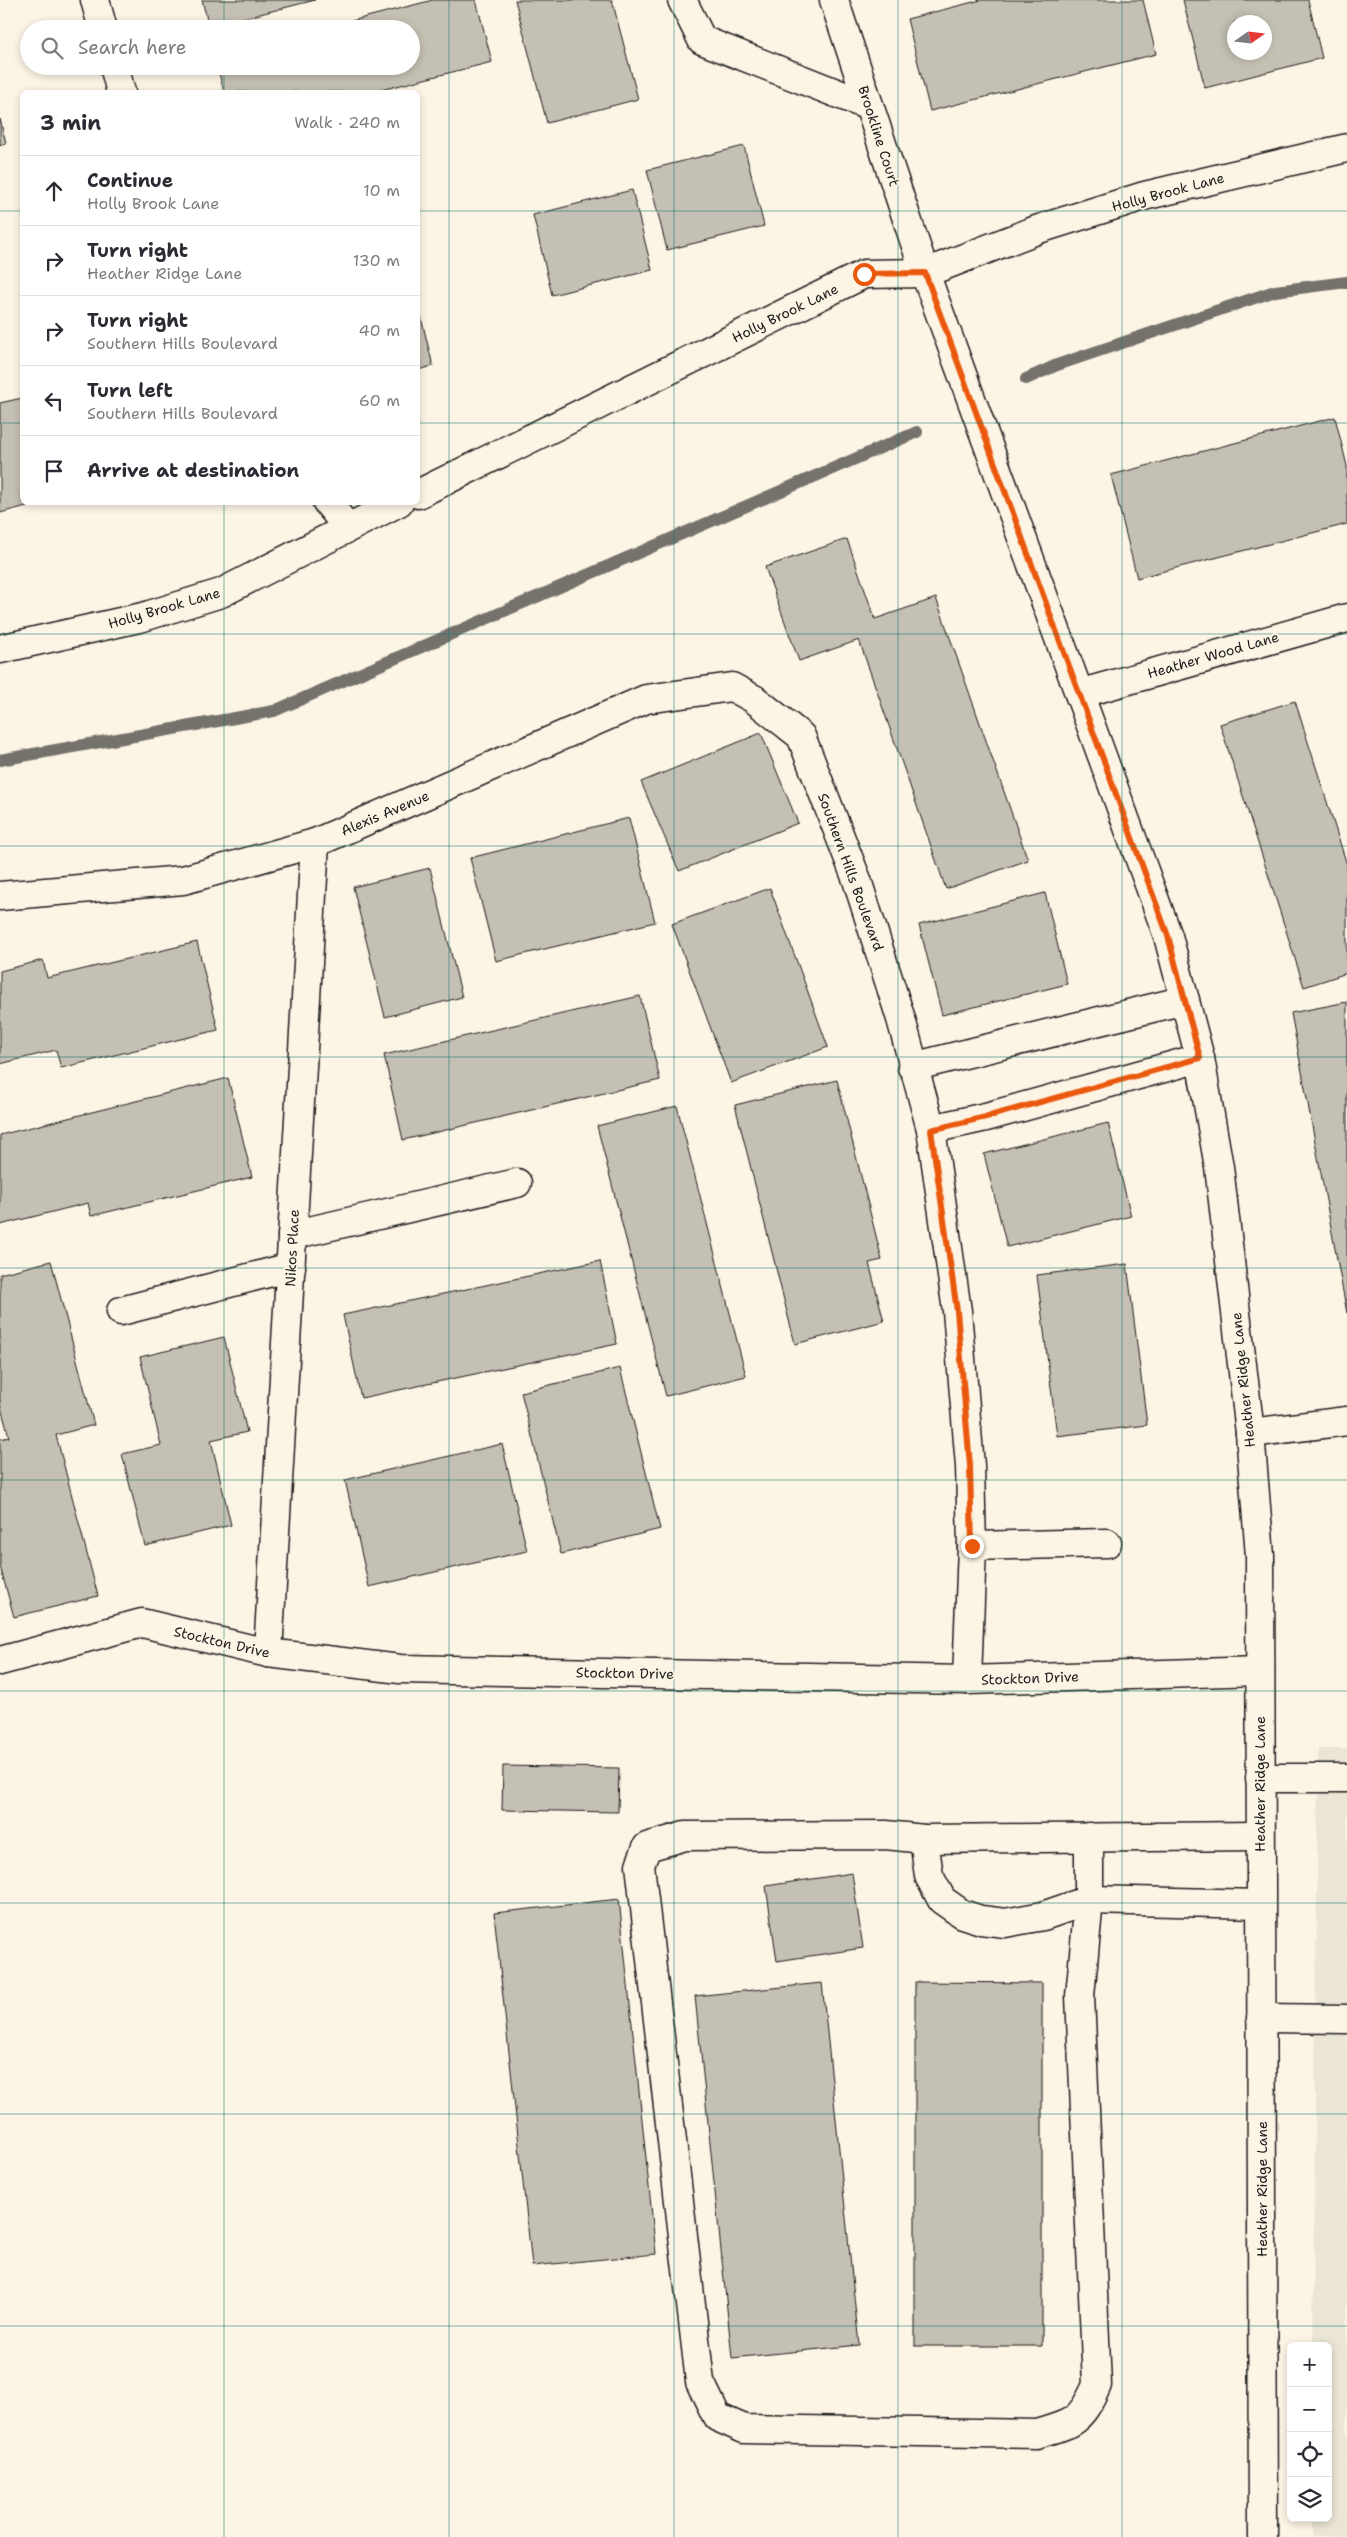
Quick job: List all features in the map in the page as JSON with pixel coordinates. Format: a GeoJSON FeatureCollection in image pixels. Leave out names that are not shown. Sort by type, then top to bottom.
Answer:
{"type":"FeatureCollection","features":[{"type":"Feature","properties":{"kind":"street"},"geometry":{"type":"LineString","coordinates":[[95,0],[101,20]]}},
{"type":"Feature","properties":{"kind":"street"},"geometry":{"type":"LineString","coordinates":[[682,0],[702,40],[869,106]]}},
{"type":"Feature","properties":{"kind":"street","name":"Brookline Court"},"geometry":{"type":"LineString","coordinates":[[834,0],[925,273]]}},
{"type":"Feature","properties":{"kind":"street"},"geometry":{"type":"LineString","coordinates":[[116,75],[120,90]]}},
{"type":"Feature","properties":{"kind":"street","name":"Holly Brook Lane"},"geometry":{"type":"LineString","coordinates":[[420,493],[864,274],[925,273],[1039,229],[1144,196],[1347,148]]}},
{"type":"Feature","properties":{"kind":"street","name":"Heather Ridge Lane"},"geometry":{"type":"LineString","coordinates":[[925,273],[1168,936],[1200,1058],[1219,1167],[1250,1433],[1260,1556],[1263,2537]]}},
{"type":"Feature","properties":{"kind":"street"},"geometry":{"type":"LineString","coordinates":[[329,505],[348,528]]}},
{"type":"Feature","properties":{"kind":"street","name":"Holly Brook Lane"},"geometry":{"type":"LineString","coordinates":[[0,649],[143,617],[221,593],[393,505]]}},
{"type":"Feature","properties":{"kind":"street","name":"Heather Wood Lane"},"geometry":{"type":"LineString","coordinates":[[1079,694],[1347,618]]}},
{"type":"Feature","properties":{"kind":"street","name":"Alexis Avenue"},"geometry":{"type":"LineString","coordinates":[[0,896],[183,880],[315,843],[646,699],[732,687],[754,699]]}},
{"type":"Feature","properties":{"kind":"street","name":"Southern Hills Boulevard"},"geometry":{"type":"LineString","coordinates":[[754,699],[801,736],[857,880],[901,1019],[912,1066],[931,1130],[956,1304],[970,1466],[972,1546],[967,1680]]}},
{"type":"Feature","properties":{"kind":"street","name":"Nikos Place"},"geometry":{"type":"LineString","coordinates":[[268,1653],[315,843]]}},
{"type":"Feature","properties":{"kind":"street"},"geometry":{"type":"LineString","coordinates":[[912,1066],[1185,1000]]}},
{"type":"Feature","properties":{"kind":"street"},"geometry":{"type":"LineString","coordinates":[[931,1130],[986,1117],[1200,1058]]}},
{"type":"Feature","properties":{"kind":"street"},"geometry":{"type":"LineString","coordinates":[[292,1235],[517,1183]]}},
{"type":"Feature","properties":{"kind":"street"},"geometry":{"type":"LineString","coordinates":[[121,1311],[290,1267]]}},
{"type":"Feature","properties":{"kind":"street"},"geometry":{"type":"LineString","coordinates":[[1250,1433],[1347,1421]]}},
{"type":"Feature","properties":{"kind":"street"},"geometry":{"type":"LineString","coordinates":[[972,1546],[1107,1543]]}},
{"type":"Feature","properties":{"kind":"street","name":"Stockton Drive"},"geometry":{"type":"LineString","coordinates":[[0,1661],[142,1623],[268,1653],[400,1669],[967,1680],[1260,1671]]}},
{"type":"Feature","properties":{"kind":"street"},"geometry":{"type":"LineString","coordinates":[[1260,1778],[1347,1778]]}},
{"type":"Feature","properties":{"kind":"street"},"geometry":{"type":"LineString","coordinates":[[1089,1837],[1089,1900],[1080,1996],[1098,2385],[1087,2408],[1068,2426],[1036,2434],[744,2429],[717,2417],[700,2382],[640,1865],[647,1847],[685,1836],[861,1835],[924,1839],[1089,1837],[1260,1836]]}},
{"type":"Feature","properties":{"kind":"street"},"geometry":{"type":"LineString","coordinates":[[924,1839],[929,1876],[942,1900],[962,1914],[981,1920],[1005,1923],[1043,1916],[1089,1900],[1260,1904]]}},
{"type":"Feature","properties":{"kind":"street"},"geometry":{"type":"LineString","coordinates":[[1261,2018],[1347,2019]]}},
{"type":"Feature","properties":{"kind":"shaded area"},"geometry":{"type":"Polygon","coordinates":[[[1318,1749],[1347,1749],[1347,2537],[1312,2537],[1312,2522],[1332,2522],[1332,2342],[1313,2342],[1318,1749]]]}},
{"type":"Feature","properties":{"kind":"building"},"geometry":{"type":"Polygon","coordinates":[[[202,0],[315,0],[236,20],[207,20],[202,0]]]}},
{"type":"Feature","properties":{"kind":"building"},"geometry":{"type":"Polygon","coordinates":[[[433,0],[476,0],[492,62],[381,90],[223,90],[219,75],[420,75],[420,20],[355,20],[433,0]]]}},
{"type":"Feature","properties":{"kind":"building"},"geometry":{"type":"Polygon","coordinates":[[[515,0],[612,0],[638,99],[547,123],[515,0]]]}},
{"type":"Feature","properties":{"kind":"building"},"geometry":{"type":"Polygon","coordinates":[[[981,0],[1143,0],[1156,54],[930,111],[907,19],[981,0]]]}},
{"type":"Feature","properties":{"kind":"building"},"geometry":{"type":"Polygon","coordinates":[[[1183,0],[1308,0],[1322,58],[1205,88],[1183,0]]]}},
{"type":"Feature","properties":{"kind":"building"},"geometry":{"type":"Polygon","coordinates":[[[0,119],[6,143],[0,145],[0,119]]]}},
{"type":"Feature","properties":{"kind":"building"},"geometry":{"type":"Polygon","coordinates":[[[744,146],[764,226],[667,250],[647,170],[744,146]]]}},
{"type":"Feature","properties":{"kind":"building"},"geometry":{"type":"Polygon","coordinates":[[[632,190],[652,270],[552,295],[533,215],[632,190]]]}},
{"type":"Feature","properties":{"kind":"building"},"geometry":{"type":"Polygon","coordinates":[[[420,313],[433,366],[420,369],[420,313]]]}},
{"type":"Feature","properties":{"kind":"building"},"geometry":{"type":"Polygon","coordinates":[[[20,398],[20,505],[31,505],[0,513],[0,403],[20,398]]]}},
{"type":"Feature","properties":{"kind":"building"},"geometry":{"type":"Polygon","coordinates":[[[1335,417],[1347,466],[1347,524],[1137,578],[1111,475],[1335,417]]]}},
{"type":"Feature","properties":{"kind":"building"},"geometry":{"type":"Polygon","coordinates":[[[847,539],[875,619],[936,598],[1028,860],[946,889],[859,640],[799,661],[765,567],[847,539]]]}},
{"type":"Feature","properties":{"kind":"building"},"geometry":{"type":"Polygon","coordinates":[[[1295,701],[1347,865],[1347,973],[1304,987],[1220,724],[1295,701]]]}},
{"type":"Feature","properties":{"kind":"building"},"geometry":{"type":"Polygon","coordinates":[[[761,733],[798,823],[679,871],[641,782],[761,733]]]}},
{"type":"Feature","properties":{"kind":"building"},"geometry":{"type":"Polygon","coordinates":[[[629,818],[655,922],[496,961],[470,858],[629,818]]]}},
{"type":"Feature","properties":{"kind":"building"},"geometry":{"type":"Polygon","coordinates":[[[430,868],[462,997],[385,1017],[353,887],[430,868]]]}},
{"type":"Feature","properties":{"kind":"building"},"geometry":{"type":"Polygon","coordinates":[[[770,888],[828,1047],[731,1083],[672,924],[770,888]]]}},
{"type":"Feature","properties":{"kind":"building"},"geometry":{"type":"Polygon","coordinates":[[[1045,893],[1067,984],[942,1015],[919,925],[1045,893]]]}},
{"type":"Feature","properties":{"kind":"building"},"geometry":{"type":"Polygon","coordinates":[[[197,942],[218,1030],[61,1068],[56,1050],[0,1064],[0,971],[43,960],[47,978],[197,942]]]}},
{"type":"Feature","properties":{"kind":"building"},"geometry":{"type":"Polygon","coordinates":[[[640,996],[660,1080],[403,1140],[384,1055],[640,996]]]}},
{"type":"Feature","properties":{"kind":"building"},"geometry":{"type":"Polygon","coordinates":[[[1347,1002],[1347,1313],[1291,1013],[1347,1002]]]}},
{"type":"Feature","properties":{"kind":"building"},"geometry":{"type":"Polygon","coordinates":[[[228,1078],[252,1177],[91,1216],[88,1203],[0,1225],[0,1135],[228,1078]]]}},
{"type":"Feature","properties":{"kind":"building"},"geometry":{"type":"Polygon","coordinates":[[[837,1080],[882,1260],[869,1263],[884,1321],[795,1344],[735,1105],[837,1080]]]}},
{"type":"Feature","properties":{"kind":"building"},"geometry":{"type":"Polygon","coordinates":[[[677,1106],[746,1376],[666,1396],[597,1126],[677,1106]]]}},
{"type":"Feature","properties":{"kind":"building"},"geometry":{"type":"Polygon","coordinates":[[[1108,1123],[1131,1216],[1007,1247],[984,1154],[1108,1123]]]}},
{"type":"Feature","properties":{"kind":"building"},"geometry":{"type":"Polygon","coordinates":[[[51,1261],[94,1425],[56,1435],[98,1596],[14,1617],[0,1566],[0,1439],[9,1437],[0,1404],[0,1274],[51,1261]]]}},
{"type":"Feature","properties":{"kind":"building"},"geometry":{"type":"Polygon","coordinates":[[[600,1261],[617,1344],[361,1398],[343,1315],[600,1261]]]}},
{"type":"Feature","properties":{"kind":"building"},"geometry":{"type":"Polygon","coordinates":[[[1127,1264],[1147,1425],[1057,1436],[1037,1275],[1127,1264]]]}},
{"type":"Feature","properties":{"kind":"building"},"geometry":{"type":"Polygon","coordinates":[[[224,1337],[247,1432],[211,1440],[231,1525],[145,1546],[122,1454],[161,1445],[140,1357],[224,1337]]]}},
{"type":"Feature","properties":{"kind":"building"},"geometry":{"type":"Polygon","coordinates":[[[620,1368],[660,1529],[561,1554],[521,1392],[620,1368]]]}},
{"type":"Feature","properties":{"kind":"building"},"geometry":{"type":"Polygon","coordinates":[[[502,1444],[527,1551],[369,1587],[345,1480],[502,1444]]]}},
{"type":"Feature","properties":{"kind":"building"},"geometry":{"type":"Polygon","coordinates":[[[503,1766],[619,1768],[618,1812],[502,1810],[503,1766]]]}},
{"type":"Feature","properties":{"kind":"building"},"geometry":{"type":"Polygon","coordinates":[[[852,1873],[863,1948],[777,1961],[766,1886],[852,1873]]]}},
{"type":"Feature","properties":{"kind":"building"},"geometry":{"type":"Polygon","coordinates":[[[619,1899],[656,2254],[532,2266],[494,1913],[619,1899]]]}},
{"type":"Feature","properties":{"kind":"building"},"geometry":{"type":"Polygon","coordinates":[[[915,1982],[1042,1983],[1042,2346],[915,2346],[915,1982]]]}},
{"type":"Feature","properties":{"kind":"building"},"geometry":{"type":"Polygon","coordinates":[[[822,1983],[859,2345],[732,2358],[695,1996],[822,1983]]]}},
{"type":"Feature","properties":{"kind":"waterway"},"geometry":{"type":"LineString","coordinates":[[1026,379],[1057,365],[1275,291],[1347,282]]}},
{"type":"Feature","properties":{"kind":"waterway"},"geometry":{"type":"LineString","coordinates":[[0,760],[274,711],[917,432]]}},
{"type":"Feature","properties":{"kind":"route"},"geometry":{"type":"LineString","coordinates":[[864,274],[925,273],[1168,936],[1200,1058],[986,1117],[931,1130],[957,1311],[970,1466],[972,1546]]}}]}
